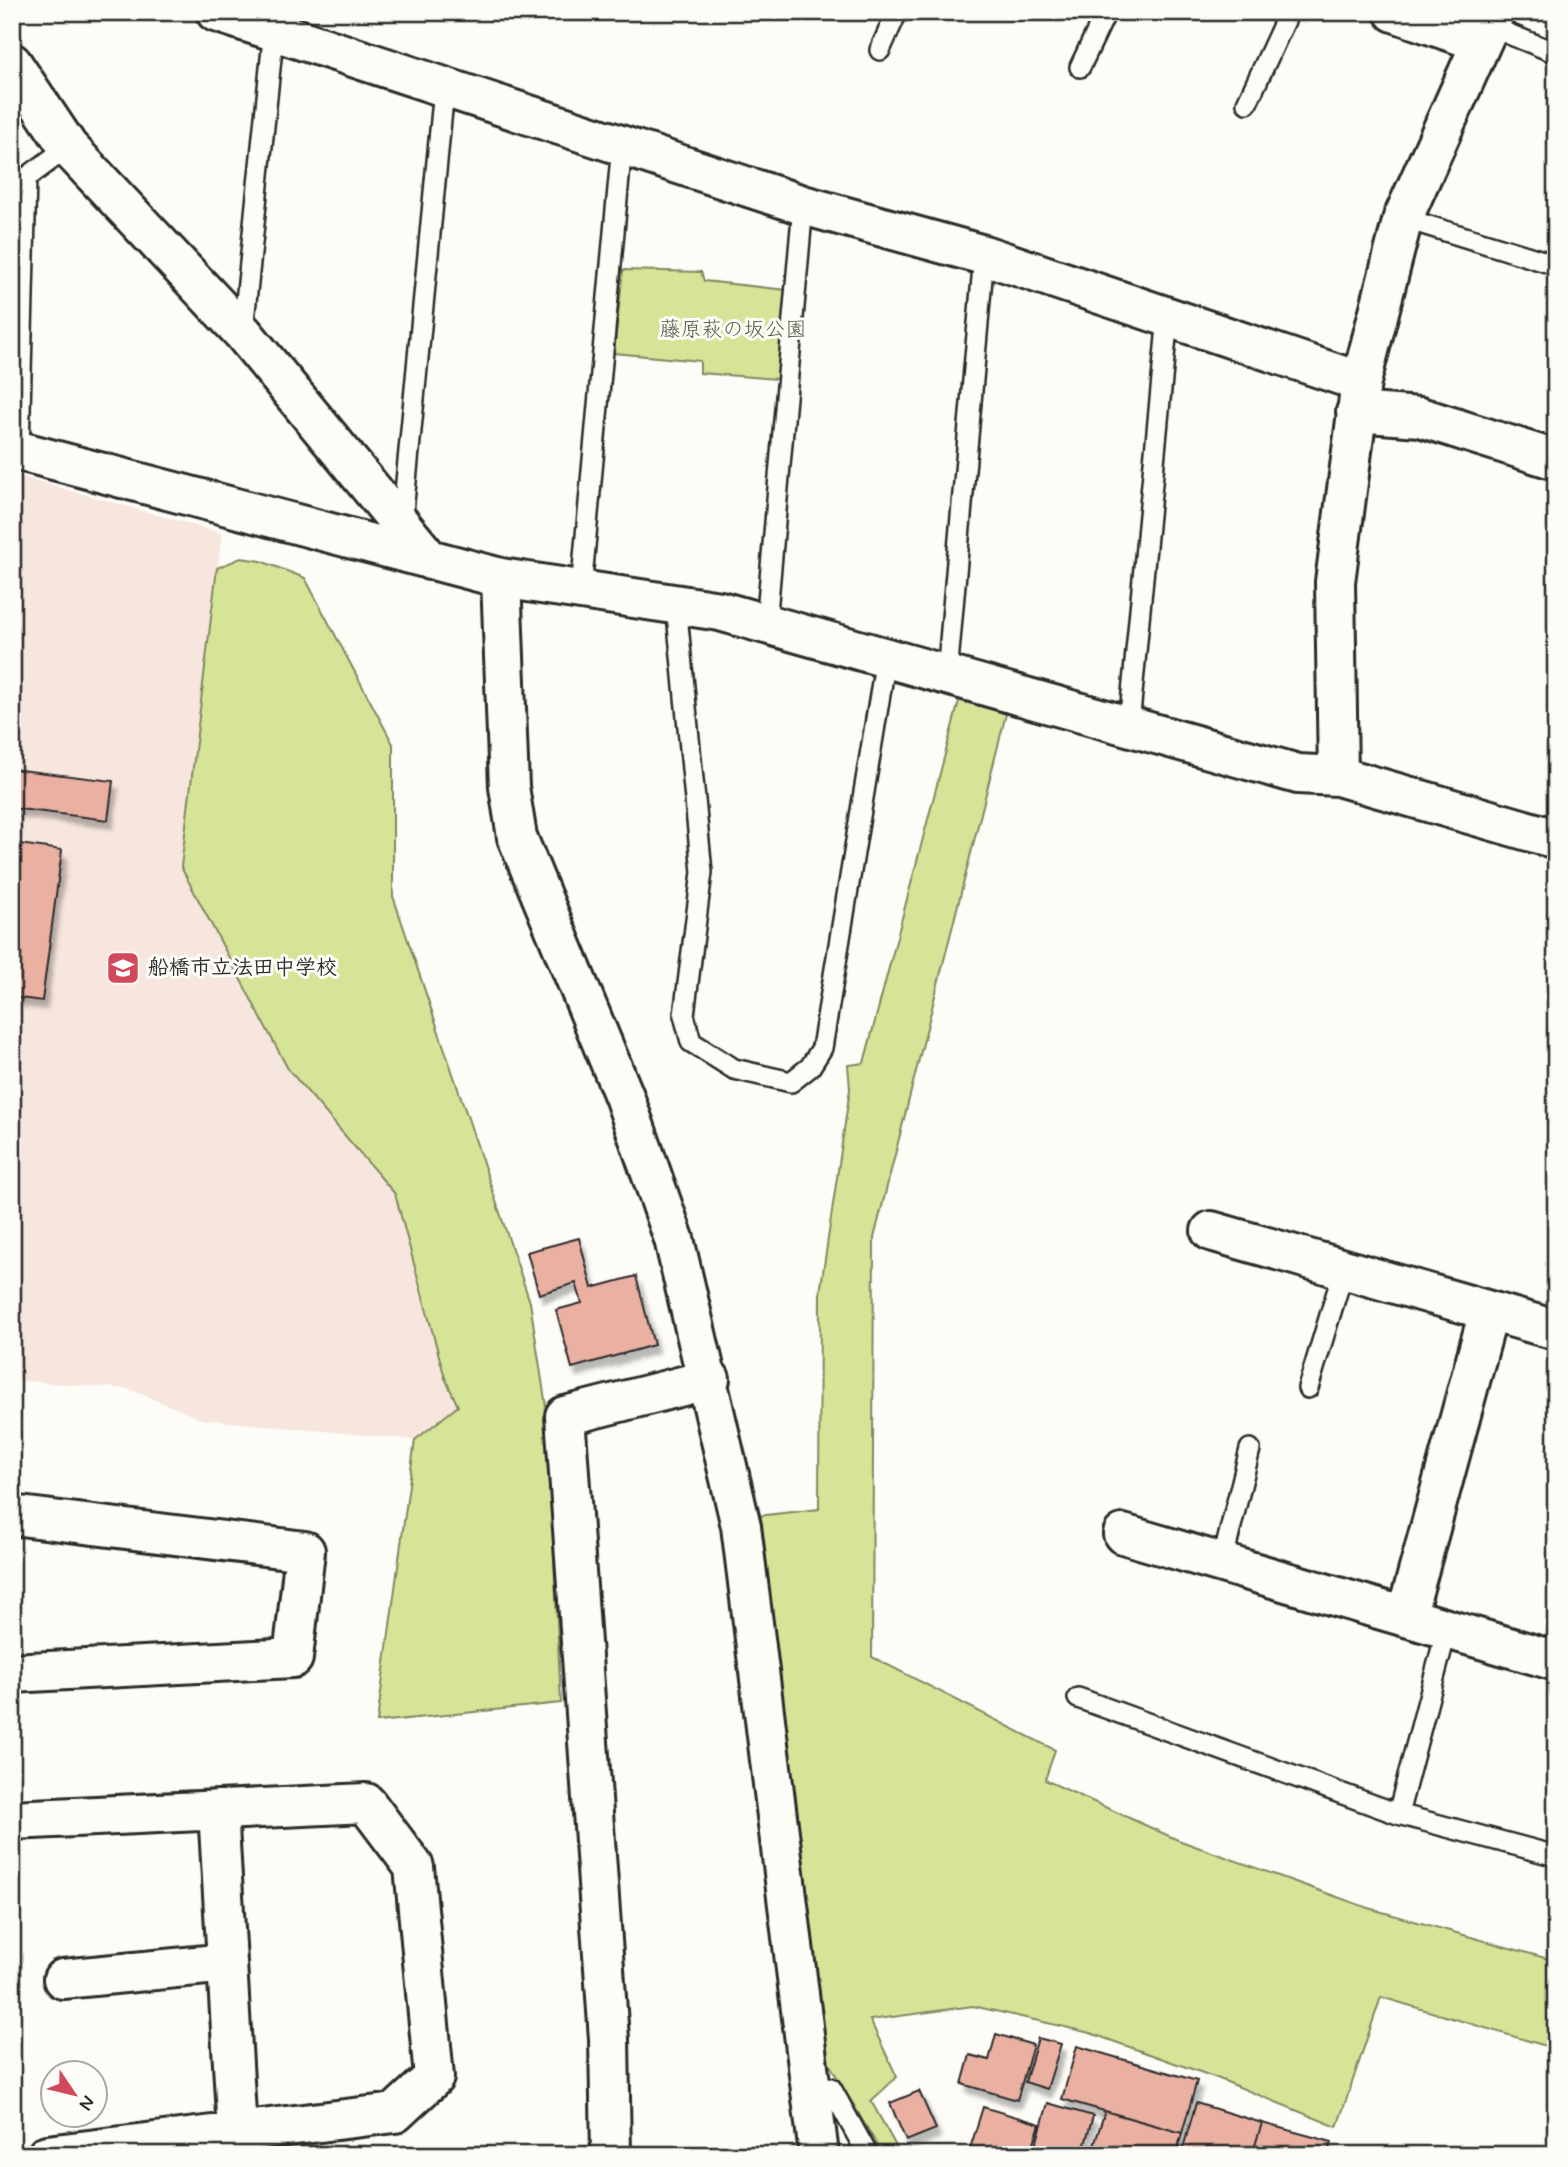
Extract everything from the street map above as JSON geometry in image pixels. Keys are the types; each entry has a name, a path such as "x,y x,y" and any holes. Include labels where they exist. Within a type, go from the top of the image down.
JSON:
{"street":[{"path":"216,12 803,205 984,256 1168,316 1359,397 1556,460"},
{"path":"1338,776 1335,582 1359,397 1403,218 1489,27 1394,12"},
{"path":"12,63 68,147 243,332 430,560"},
{"path":"15,450 501,578 720,611 1298,774 1338,776 1556,839"},
{"path":"501,578 509,787 517,837 624,1096 674,1239 710,1379 741,1526 818,2155"},
{"path":"1211,1231 1556,1330"},
{"path":"1406,1617 1489,1311"},
{"path":"611,2155 609,2039 565,1416 710,1379"},
{"path":"12,1515 305,1550 293,1658 12,1673"},
{"path":"1123,1534 1556,1661"},
{"path":"12,1820 366,1803 414,1867 434,2077 395,2113 47,2155"},
{"path":"218,1810 237,2132"},
{"path":"63,1979 227,1963"}],"lane":[{"path":"880,50 897,12"},
{"path":"1080,67 1106,12"},
{"path":"1247,103 1289,12"},
{"path":"1489,27 1556,53"},
{"path":"243,332 274,29"},
{"path":"402,524 444,89"},
{"path":"581,590 622,145"},
{"path":"15,450 19,177 68,147"},
{"path":"766,624 803,205"},
{"path":"1403,218 1556,265"},
{"path":"947,676 984,256"},
{"path":"1129,725 1168,316"},
{"path":"676,604 702,872 684,1015 691,1042 734,1069 791,1082 810,1068 822,1048 886,658"},
{"path":"1308,1388 1344,1269"},
{"path":"1222,1563 1250,1449"},
{"path":"1398,1814 1447,1629"},
{"path":"1078,1698 1398,1814 1556,1856"},
{"path":"808,2081 831,2088 868,2155"}],"shaded area":[{"name":"船橋市立法田中学校","path":"12,474 222,533 181,867 288,1069 395,1194 445,1378 458,1407 415,1440 201,1419 129,1389 12,1380"}],"green space":[{"name":"藤原萩の坂公園","path":"623,270 701,272 704,281 787,290 777,379 700,373 700,361 614,353"},
{"path":"241,558 261,561 305,578 393,744 393,896 530,1302 547,1413 561,1703 377,1722 415,1440 458,1406 445,1378 395,1194 288,1069 181,867 217,568"},
{"path":"960,697 1006,714 874,1238 872,1657 1055,1750 1045,1780 1178,1840 1368,1908 1556,1961 1556,2049 1381,1997 1337,2127 1217,2078 1090,2033 973,2006 870,2020 897,2077 871,2101 897,2148 909,2155 883,2155 817,2043 757,1516 819,1509 820,1293 850,1089 848,1065 864,1063"}],"building":[{"path":"12,769 113,781 108,820 12,808"},
{"path":"12,843 62,850 42,1001 12,997"},
{"path":"579,1238 592,1288 636,1276 654,1345 572,1368 556,1310 582,1303 576,1283 539,1294 527,1252"},
{"path":"996,2034 1033,2045 1017,2100 962,2084 970,2055 989,2060"},
{"path":"1038,2038 1061,2044 1047,2089 1025,2082"},
{"path":"1077,2046 1197,2081 1182,2133 1062,2099"},
{"path":"919,2091 936,2129 906,2141 890,2103"},
{"path":"1048,2103 1093,2116 1082,2155 1033,2155"},
{"path":"1196,2103 1262,2123 1252,2155 1181,2155"},
{"path":"983,2107 1040,2124 1030,2155 968,2155"},
{"path":"1105,2111 1182,2133 1176,2155 1091,2155"},
{"path":"1262,2123 1332,2142 1328,2155 1252,2155"}],"place":[{"name":"船橋市立法田中学校","path":"123,968"}]}
